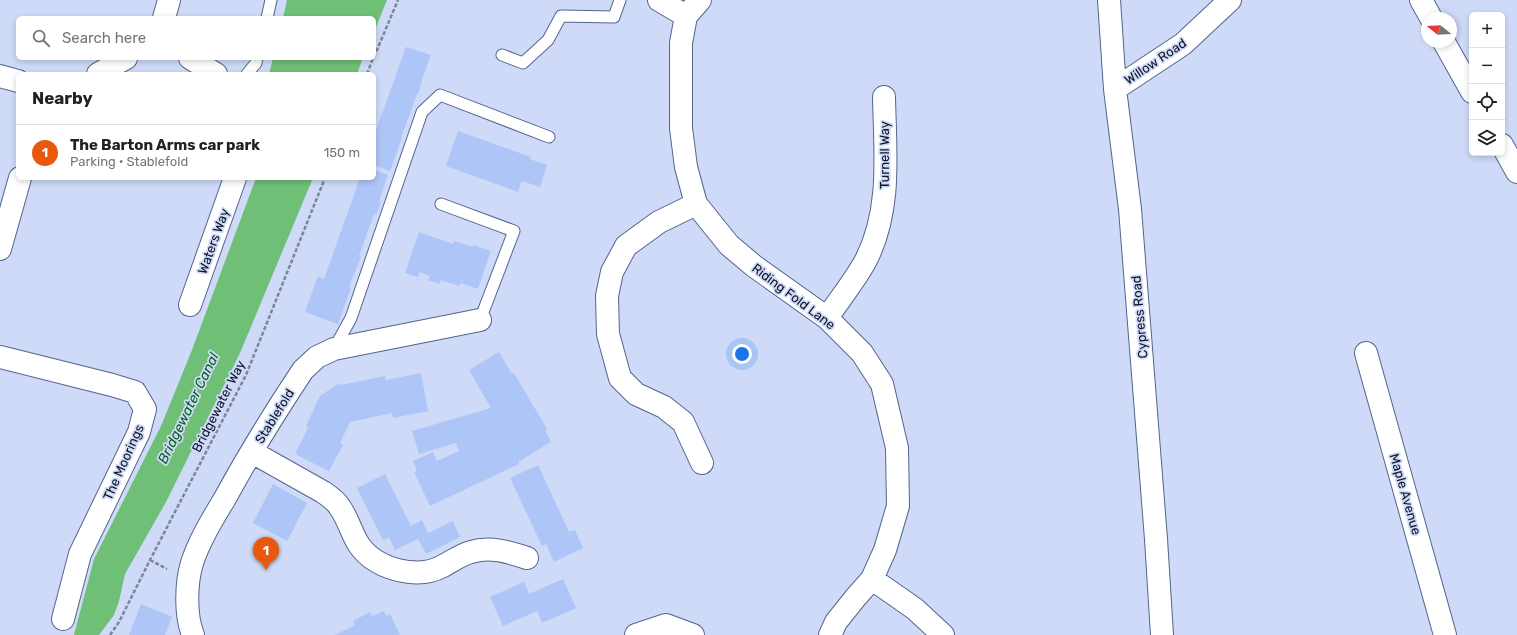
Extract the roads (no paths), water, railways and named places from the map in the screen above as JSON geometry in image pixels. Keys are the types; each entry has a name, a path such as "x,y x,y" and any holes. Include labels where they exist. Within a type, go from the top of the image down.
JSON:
{"street":[{"path":"165,16 169,0"},
{"path":"659,0 686,16 700,0"},
{"name":"Cypress Road","path":"1109,0 1115,89 1131,216 1162,635"},
{"name":"Willow Road","path":"1115,89 1183,44 1230,0"},
{"path":"1421,0 1428,12"},
{"name":"Riding Fold Lane","path":"686,16 681,43 681,128 686,167 696,204 729,245 754,266 827,318 862,353 882,384 897,448 898,506 885,550 872,579 836,622 830,635"},
{"path":"1447,48 1469,87"},
{"path":"102,72 122,60"},
{"path":"193,60 213,72"},
{"path":"0,76 16,81"},
{"name":"Turnell Way","path":"827,318 866,260 880,222 886,179 884,98"},
{"path":"1505,150 1517,172"},
{"path":"0,249 4,217 19,180"},
{"name":"Waters Way","path":"190,304 234,180"},
{"path":"696,204 659,222 626,246 612,272 607,296 608,334 620,378 636,394 664,407 683,422 702,463"},
{"name":"Stablefold","path":"192,635 188,613 188,581 192,563 209,527 252,452 303,370 317,357 334,349 480,320"},
{"name":"Maple Avenue","path":"1366,353 1445,635"},
{"name":"The Moorings","path":"0,357 135,392 145,409 139,432 80,554 62,619"},
{"path":"252,452 324,492 332,498 342,510 358,545 377,561 389,566 403,571 431,571 460,556 471,552 485,550 501,550 527,558"},
{"path":"872,579 915,609 943,635"},
{"path":"636,635 666,625 693,635"}],"lane":[{"path":"267,16 271,0"},
{"path":"502,55 523,63 548,40 560,16 614,17 620,0"},
{"path":"249,72 257,60"},
{"path":"334,349 351,318 422,112 435,99 440,95 548,137"},
{"path":"441,204 514,231 480,320"}],"water":[{"path":"287,0 387,0 376,27 376,16 283,16"},
{"path":"272,60 362,60 358,72 270,72"},
{"name":"Bridgewater Canal","path":"255,180 312,180 240,353 166,502 125,574 119,601 114,615 99,635 74,635 94,559 161,426 192,350"}],"place":[{"name":"The Barton Arms car park","path":"266,570"}]}
